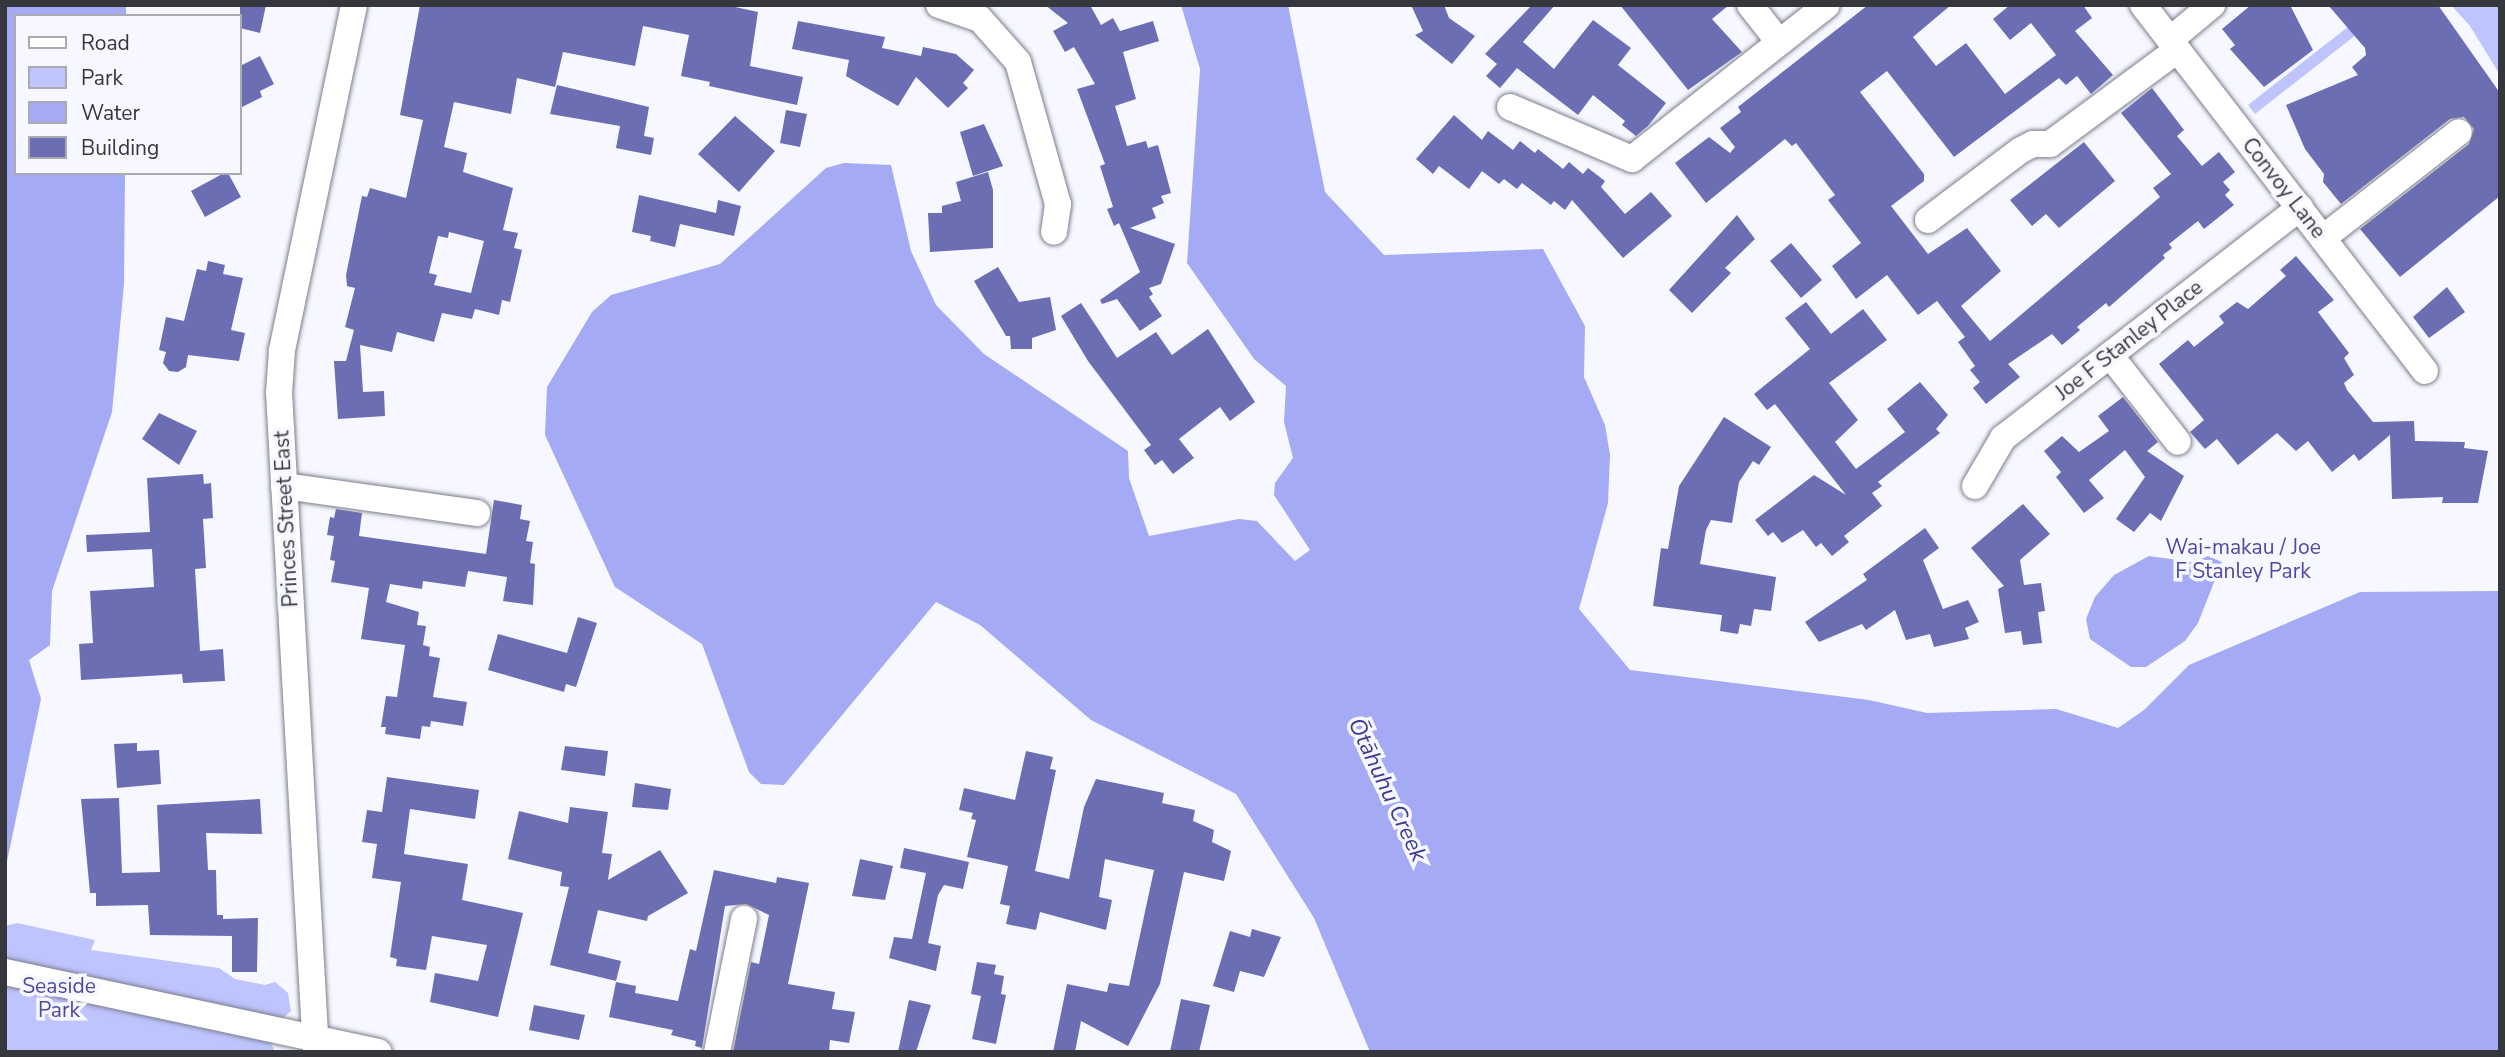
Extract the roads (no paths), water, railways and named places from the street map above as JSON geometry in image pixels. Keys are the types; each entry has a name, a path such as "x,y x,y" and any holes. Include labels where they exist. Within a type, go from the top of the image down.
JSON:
{"street":[{"name":"Princes Street East","path":"317,1045 279,393 282,351 354,5"},
{"path":"939,5 980,19 1018,62 1058,204 1054,232"},
{"path":"1749,5 1779,42"},
{"path":"1510,107 1632,159 1827,5"},
{"name":"Convoy Lane","path":"2143,5 2425,370"},
{"path":"1928,220 2021,150 2033,144 2050,144 2174,45 2212,5"},
{"path":"2323,238 2459,132"},
{"name":"Joe F Stanley Place","path":"1975,486 1999,442 2300,208"},
{"path":"2110,355 2178,442"},
{"path":"284,486 477,513"},
{"path":"717,1052 744,919"},
{"path":"5,972 317,1045 379,1052"}],"water":[{"path":"5,5 126,5 126,14 14,14 14,175 125,175 124,284 112,412 52,591 50,645 29,660 41,699 5,871"},
{"name":"Ōtāhuhu Creek","path":"1181,5 1288,5 1325,192 1384,255 1543,249 1585,326 1584,377 1605,425 1610,455 1608,503 1579,609 1630,670 1869,700 1927,713 2056,709 2118,728 2144,710 2189,665 2360,592 2500,591 2500,1052 1370,1052 1314,918 1236,794 1091,720 980,625 936,602 784,785 761,784 749,772 702,644 615,587 545,435 547,387 592,312 611,295 720,264 826,168 844,163 891,165 911,251 936,305 984,354 1128,451 1129,478 1149,536 1239,519 1257,521 1295,561 1310,550 1274,495 1275,483 1293,458 1284,422 1286,386 1254,359 1187,263 1200,69"},
{"path":"2149,556 2192,562 2208,556 2222,562 2198,623 2185,641 2146,667 2131,667 2090,639 2086,619 2095,597 2114,575"}],"park label":[{"name":"Wai-makau / Joe F Stanley Park","path":"2243,559"},
{"name":"Seaside Park","path":"59,998"}]}
